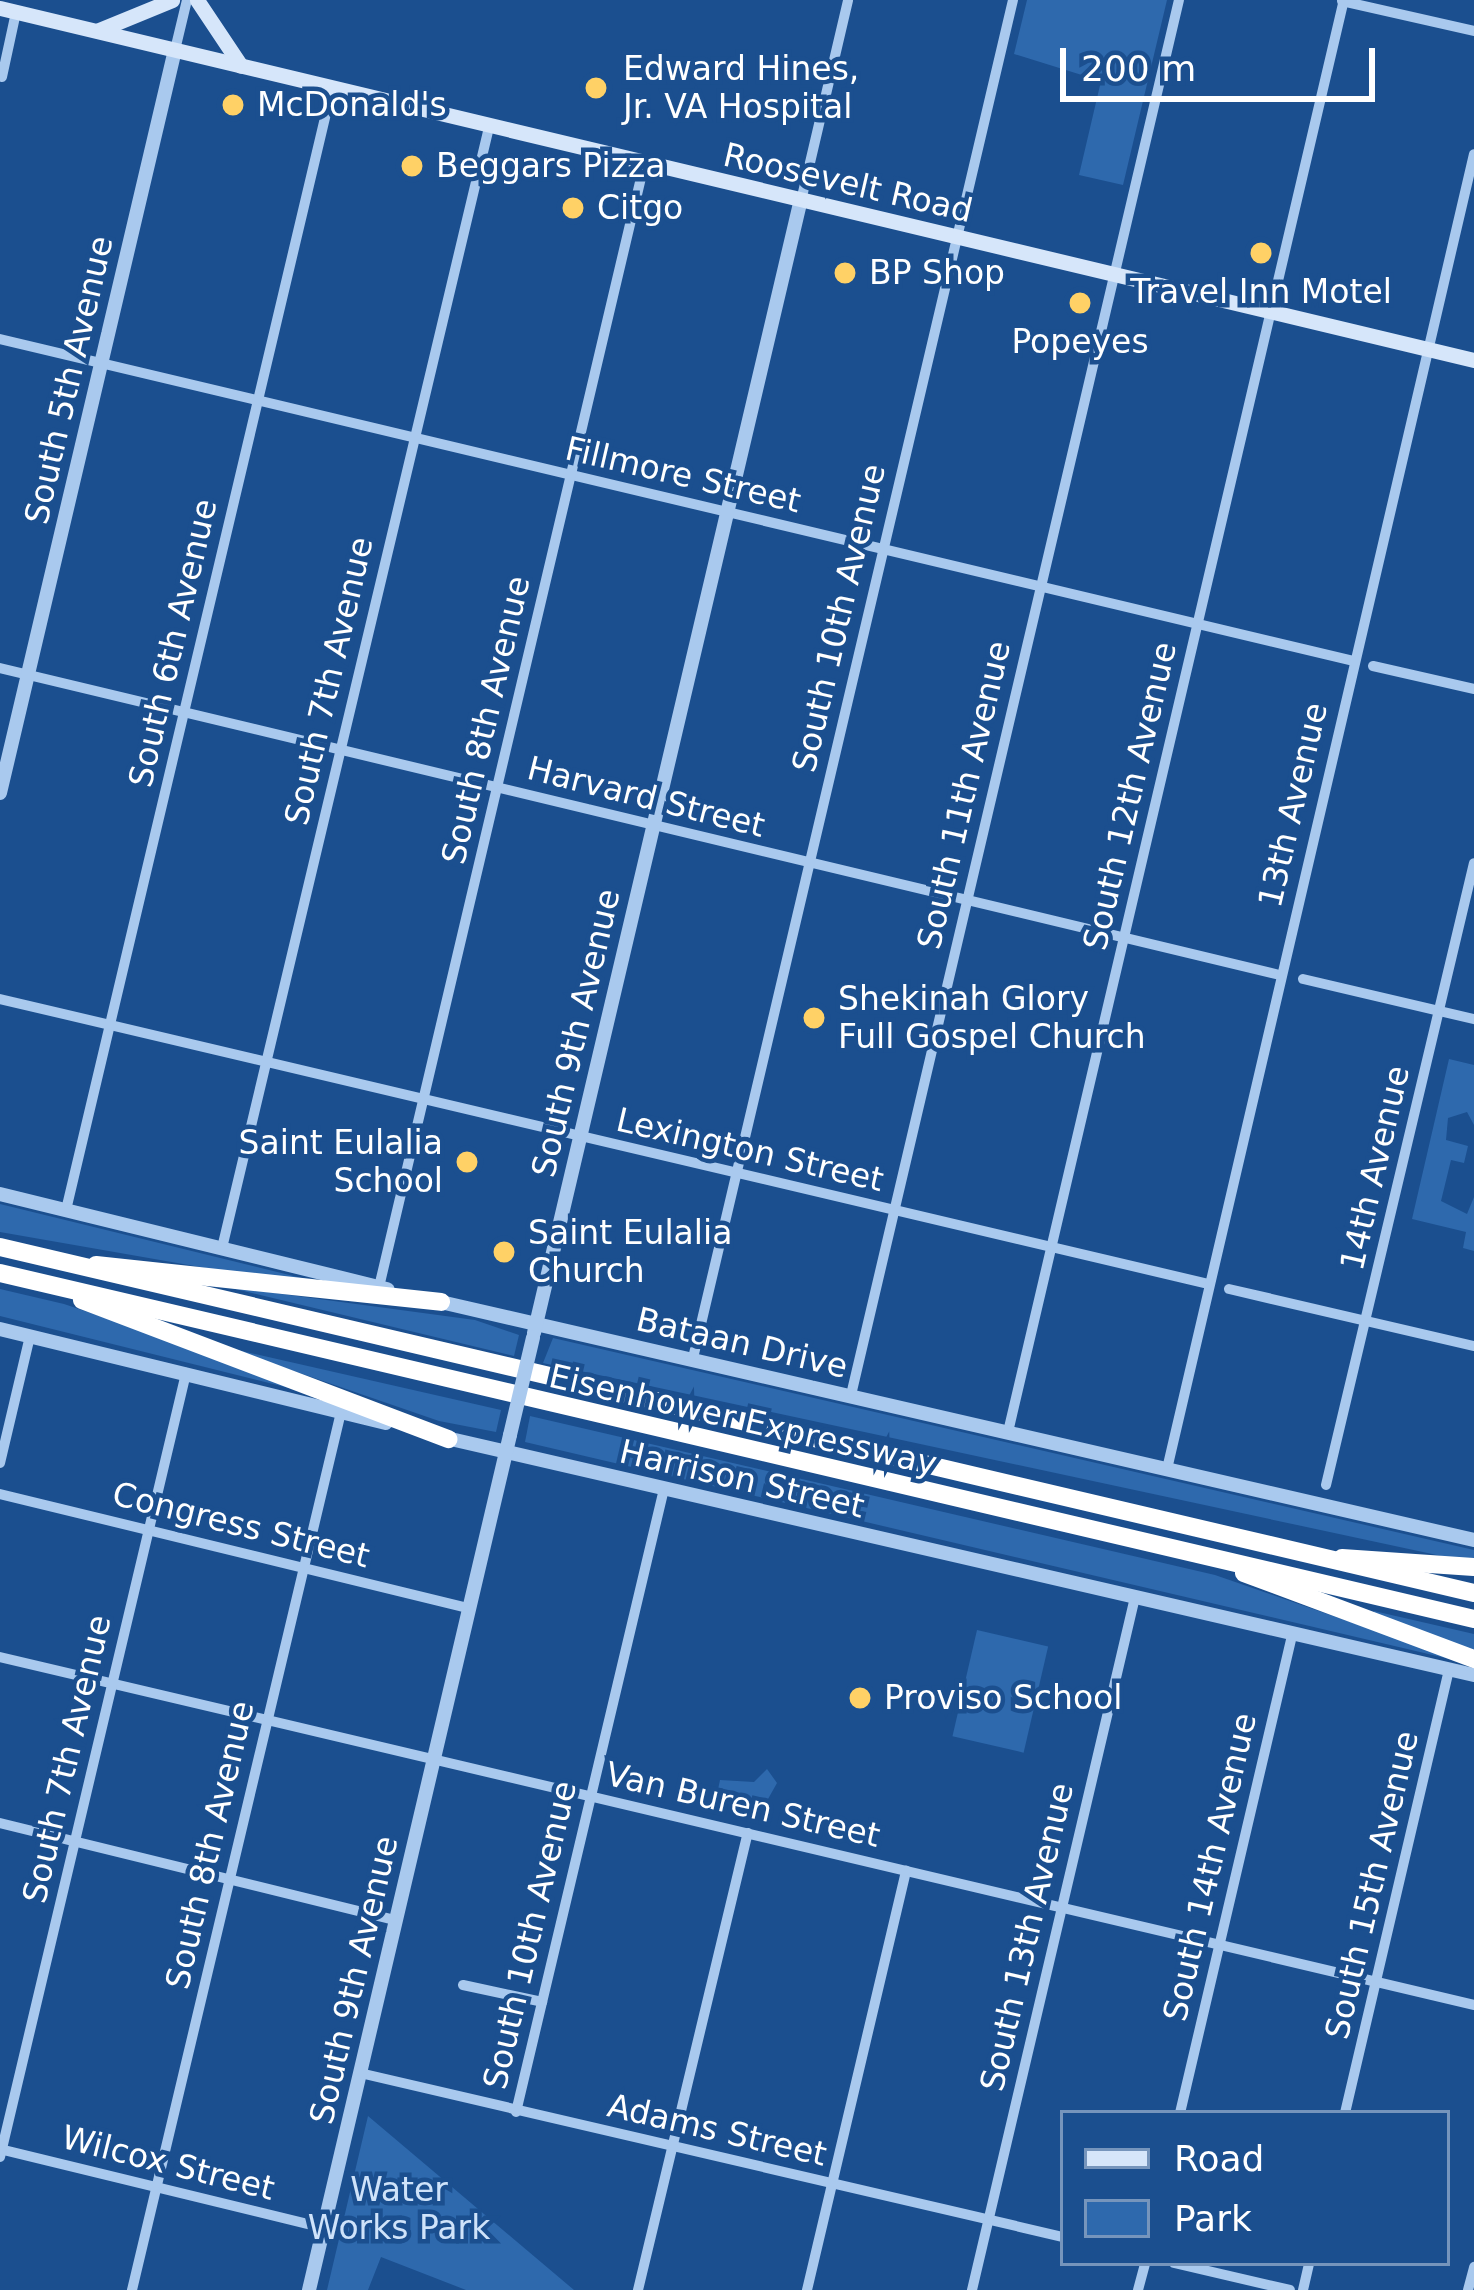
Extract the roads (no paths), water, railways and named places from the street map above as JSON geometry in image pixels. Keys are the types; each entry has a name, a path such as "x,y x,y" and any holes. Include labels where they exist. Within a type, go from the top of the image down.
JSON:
{"highway":[{"name":"Eisenhower Expressway","path":"0,1247 1474,1593"},
{"path":"77,1266 441,1302"},
{"name":"Eisenhower Expressway","path":"0,1273 1474,1619"},
{"path":"56,1287 448,1439"},
{"path":"1326,1559 1474,1568"},
{"path":"1219,1560 1474,1659"}],"main road":[{"path":"93,31 172,0"},
{"path":"197,0 241,66"},
{"name":"Roosevelt Road","path":"8,10 800,203 1474,360"}],"street":[{"path":"175,50 187,0"},
{"name":"South 9th Avenue","path":"309,2290 848,0"},
{"name":"South 10th Avenue","path":"693,1358 1013,0"},
{"name":"South 11th Avenue","path":"851,1396 1179,0"},
{"path":"1342,0 1474,31"},
{"name":"South 12th Avenue","path":"1008,1432 1342,0"},
{"path":"2,77 8,10"},
{"name":"South 5th Avenue","path":"0,793 175,50"},
{"name":"South 6th Avenue","path":"66,1210 332,88"},
{"name":"South 7th Avenue","path":"222,1248 489,127"},
{"name":"13th Avenue","path":"1167,1469 1474,154"},
{"name":"South 8th Avenue","path":"379,1287 644,165"},
{"name":"Fillmore Street","path":"0,339 1354,662"},
{"path":"1373,666 1474,689"},
{"name":"Harvard Street","path":"0,668 1280,974"},
{"name":"14th Avenue","path":"1326,1485 1474,863"},
{"path":"1303,979 1474,1019"},
{"name":"Lexington Street","path":"0,999 1208,1284"},
{"name":"Bataan Drive","path":"0,1194 441,1302 534,1331 693,1358 1474,1540"},
{"path":"1229,1289 1474,1346"},
{"name":"Harrison Street","path":"0,1329 506,1453 1474,1675"},
{"path":"0,1462 30,1336"},
{"name":"South 7th Avenue","path":"1,2152 186,1373"},
{"name":"South 8th Avenue","path":"132,2290 340,1412"},
{"name":"South 10th Avenue","path":"516,2112 664,1490"},
{"name":"Congress Street","path":"0,1494 469,1608"},
{"name":"South 13th Avenue","path":"972,2290 1135,1597"},
{"name":"South 14th Avenue","path":"1181,2110 1293,1633"},
{"name":"Van Buren Street","path":"0,1657 1474,2005"},
{"name":"South 15th Avenue","path":"1347,2110 1450,1669"},
{"path":"0,1823 396,1920"},
{"path":"638,2290 748,1834"},
{"path":"806,2290 906,1871"},
{"path":"463,1984 542,2002"},
{"name":"Adams Street","path":"360,2073 1060,2236"},
{"name":"Wilcox Street","path":"1,2152 323,2228"},
{"path":"1187,2266 1290,2290"},
{"path":"1468,2290 1474,2266"}],"place":[{"name":"Edward Hines, Jr. VA Hospital","path":"596,88"},
{"name":"McDonald's","path":"233,105"},
{"name":"Beggars Pizza","path":"412,166"},
{"name":"Citgo","path":"573,208"},
{"name":"Travel Inn Motel","path":"1261,253"},
{"name":"BP Shop","path":"845,273"},
{"name":"Popeyes","path":"1080,303"},
{"name":"Shekinah Glory Full Gospel Church","path":"814,1018"},
{"name":"Saint Eulalia School","path":"467,1162"},
{"name":"Saint Eulalia Church","path":"504,1252"},
{"name":"Proviso School","path":"860,1698"}],"park label":[{"name":"Water Works Park","path":"399,2209"}]}
